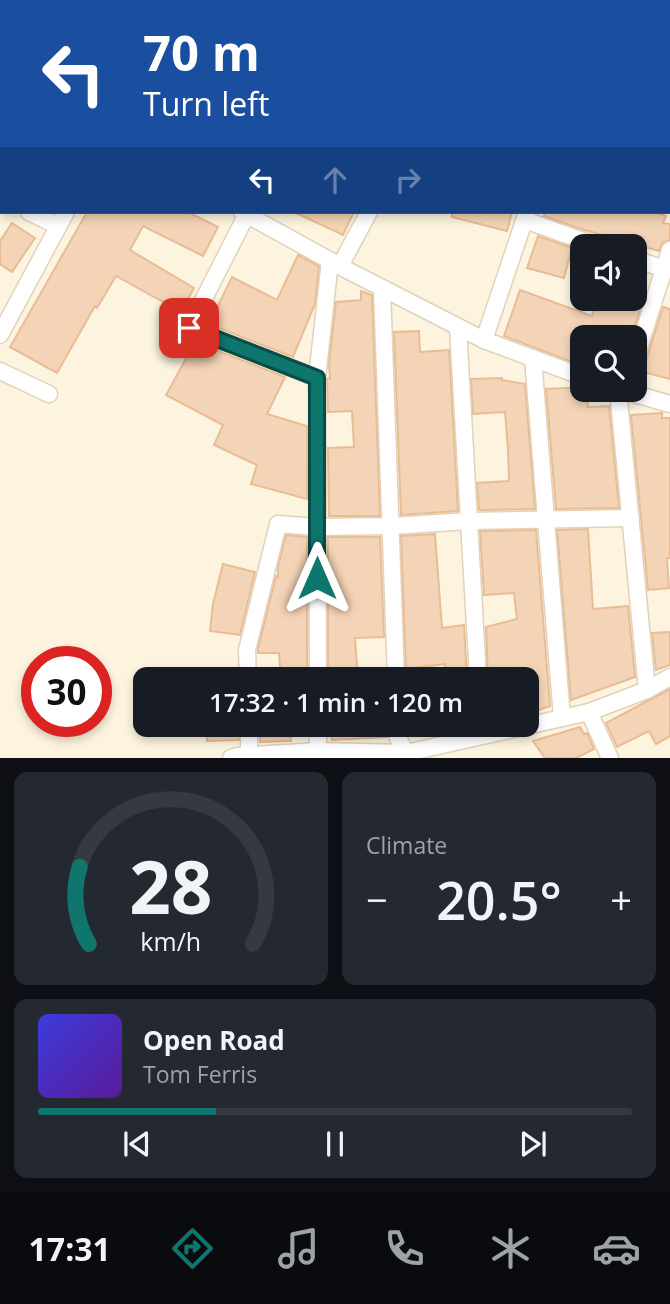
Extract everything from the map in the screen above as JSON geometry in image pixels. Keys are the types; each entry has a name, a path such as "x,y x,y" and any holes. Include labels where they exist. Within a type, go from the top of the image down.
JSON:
{"street":[{"path":"0,335 62,219 38,214"},
{"path":"244,214 189,328 317,378"},
{"path":"246,214 457,327 570,372"},
{"path":"318,667 317,378 335,263 368,214"},
{"path":"484,340 526,216 570,234"},
{"path":"646,325 670,250"},
{"path":"647,263 664,269"},
{"path":"382,288 396,667"},
{"path":"457,327 477,667"},
{"path":"533,358 562,718"},
{"path":"0,371 49,394"},
{"path":"647,398 670,404"},
{"path":"623,402 647,690"},
{"path":"248,667 247,650 278,524 317,527 392,526 469,521 631,518"},
{"path":"539,722 589,712 647,690 670,677"},
{"path":"589,712 603,755"},
{"path":"248,737 249,755"},
{"path":"318,737 318,751"},
{"path":"398,737 407,756"},
{"path":"231,758 318,751 407,756 462,737"}],"building":[{"path":"86,214 192,214 218,227 203,256 143,226 130,250 194,288 181,312 116,276 97,308 95,306 57,373 10,347"},
{"path":"298,214 353,214 343,235"},
{"path":"452,214 511,214 507,231 452,217"},
{"path":"544,214 659,214 666,216 663,223 670,224 670,240 662,243 659,251 647,248 647,234 599,234"},
{"path":"12,223 35,238 12,272 0,264 0,241"},
{"path":"538,236 570,247 564,278 527,268"},
{"path":"298,255 319,266 315,304 293,357 209,324 232,277 277,300"},
{"path":"520,290 570,308 570,311 592,316 593,311 640,311 635,325 570,325 570,361 504,336"},
{"path":"361,291 372,295 380,516 329,516 328,448 354,447 352,411 328,412 327,379 330,378 329,363 336,302 361,300"},
{"path":"663,307 670,309 670,379 647,373 647,357"},
{"path":"419,331 420,352 449,350 458,511 401,515 394,332"},
{"path":"195,342 285,377 267,414 307,426 307,499 251,484 257,465 214,445 223,425 166,395"},
{"path":"502,378 525,384 535,509 479,510 477,483 509,481 508,450 505,412 473,414 471,379"},
{"path":"570,388 570,402 588,402 588,407 609,406 619,508 556,509 546,389"},
{"path":"662,413 662,418 670,418 670,558 667,558 669,588 648,590 631,415"},
{"path":"588,529 593,609 628,606 635,677 571,700 557,530"},
{"path":"536,530 550,706 539,710 539,667 488,667 486,627 517,619 514,593 484,595 480,531"},
{"path":"435,534 442,628 464,625 466,667 445,667 445,664 406,667 401,536"},
{"path":"286,535 307,537 307,667 280,667 279,653 258,653 276,576 278,577"},
{"path":"328,537 380,537 384,637 355,638 357,667 328,667"},
{"path":"223,564 255,572 240,635 210,631 213,604"},
{"path":"670,632 670,665 656,670 652,633"},
{"path":"670,689 670,736 656,744 649,731 617,747 606,723"},
{"path":"580,727 584,734 587,733 594,749 576,758 545,758 533,741"},
{"path":"207,737 239,737 239,740 207,741"},
{"path":"260,737 291,737 291,741 260,742"},
{"path":"332,737 388,737 332,740"}],"route":[{"path":"189,328 317,378 317,578"}]}
